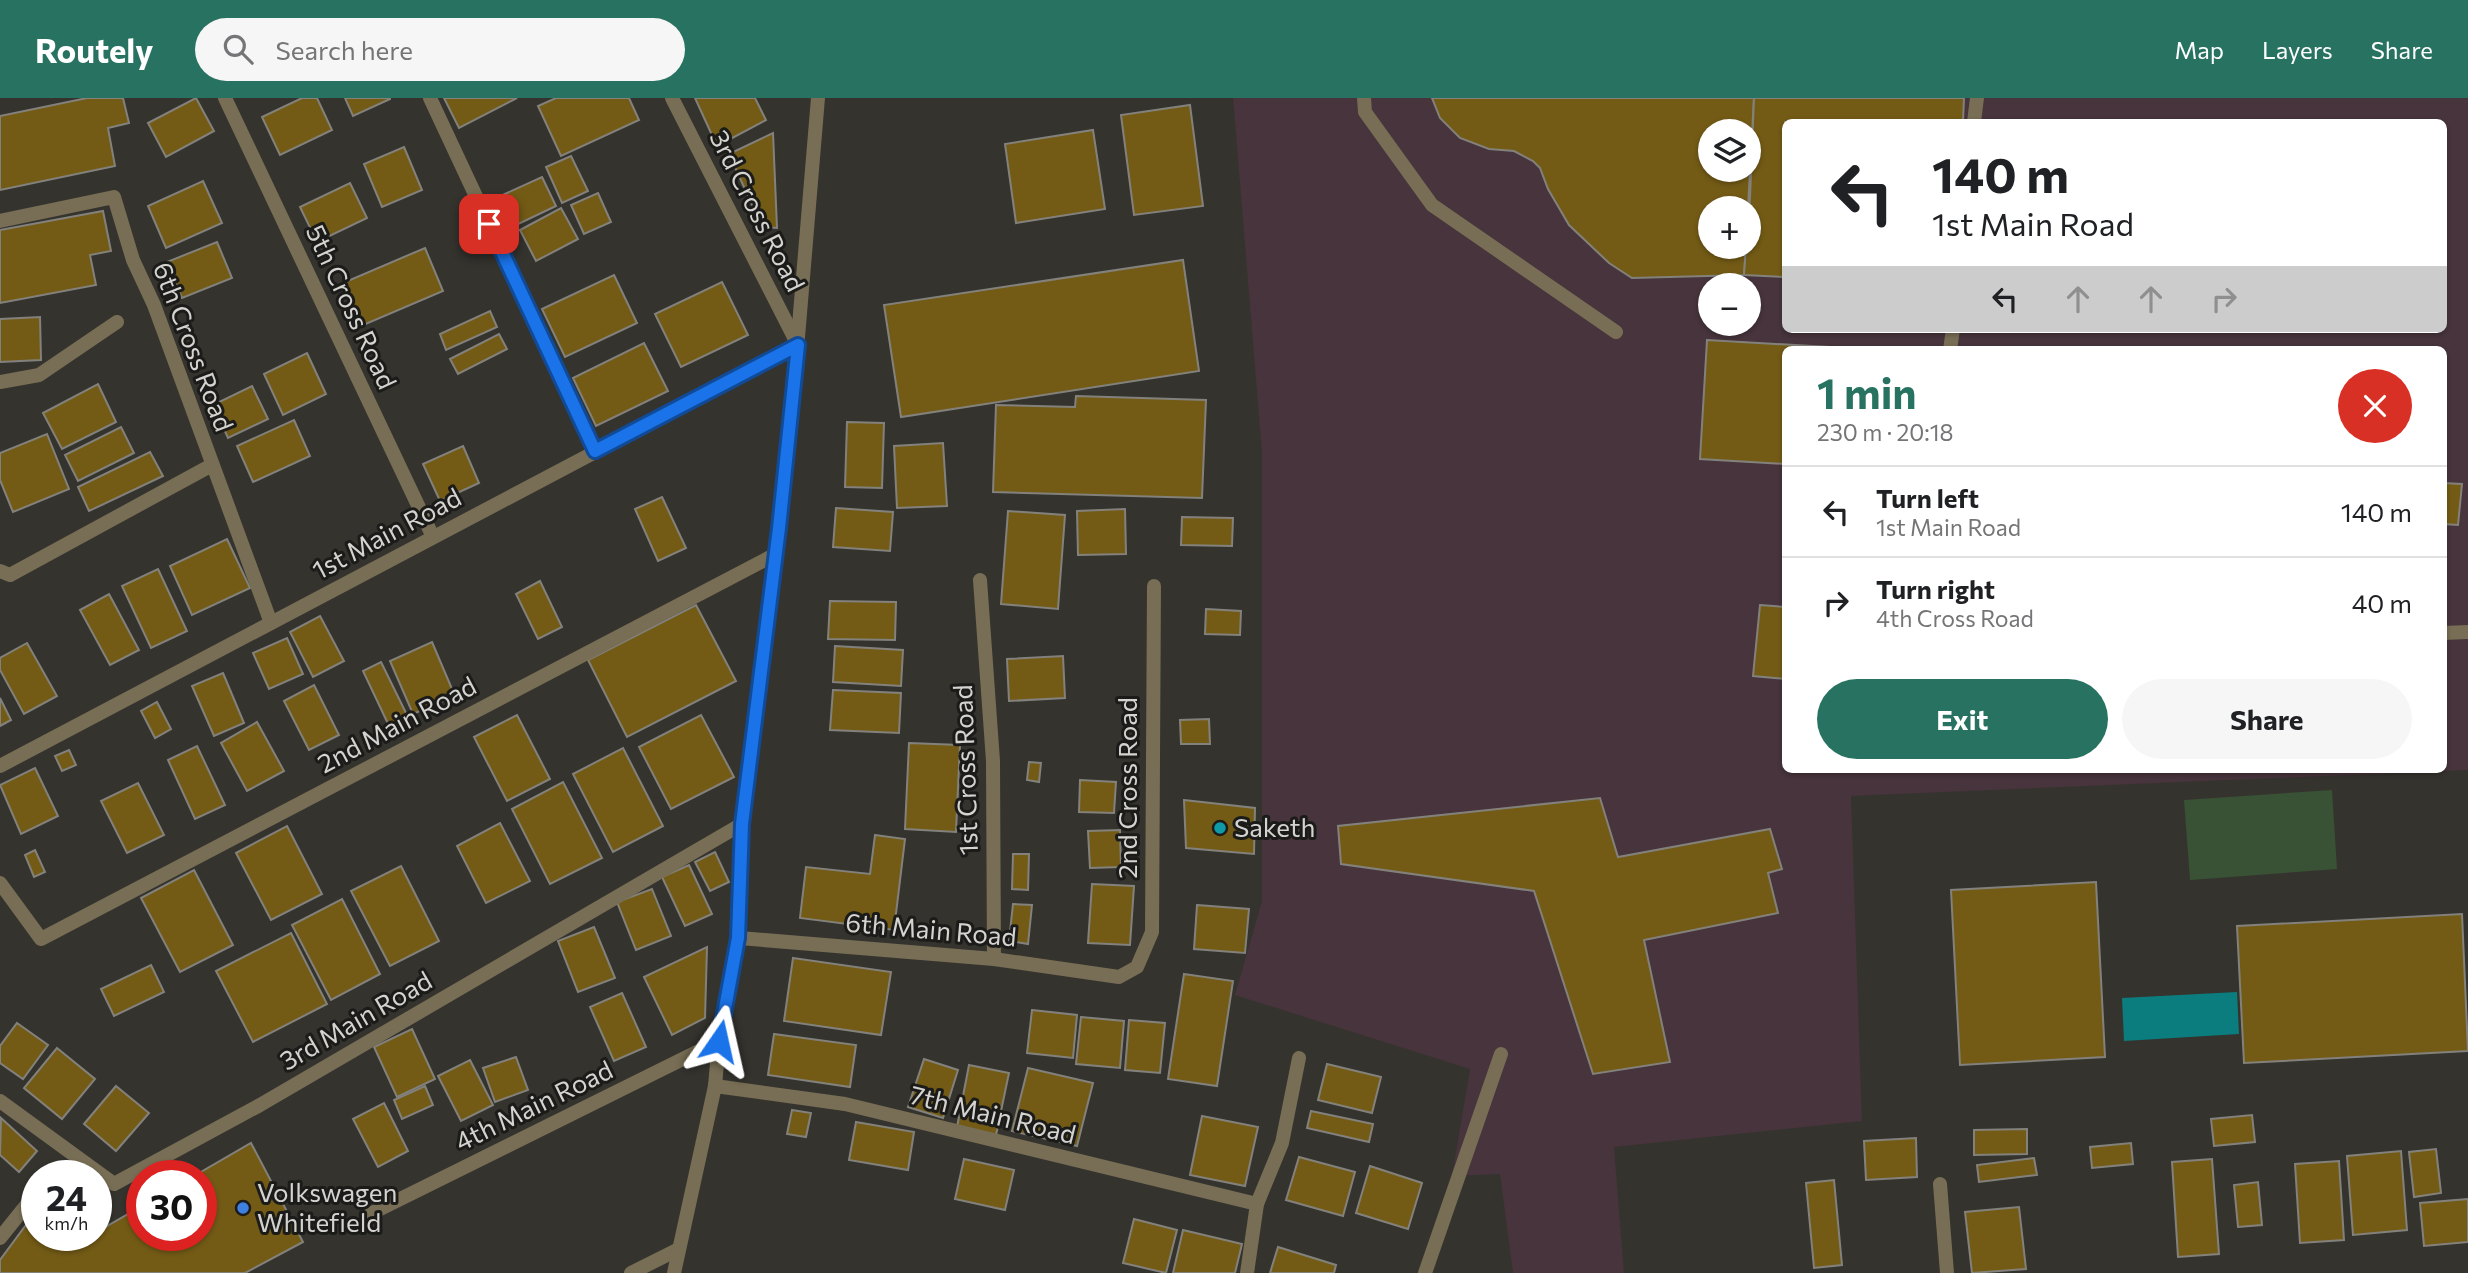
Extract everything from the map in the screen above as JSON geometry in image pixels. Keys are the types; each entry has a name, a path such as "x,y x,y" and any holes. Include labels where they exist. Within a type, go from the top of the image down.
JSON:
{"street":[{"name":"5th Cross Road","path":"225,98 433,537"},
{"path":"430,98 595,451"},
{"name":"3rd Cross Road","path":"672,98 798,345"},
{"path":"674,1273 715,1086 719,1041 738,938 742,824 776,554 798,345 818,98"},
{"path":"1364,98 1365,112 1432,205 1616,332"},
{"path":"1974,119 1977,98"},
{"name":"6th Cross Road","path":"0,221 114,197 133,260 154,305 271,623"},
{"path":"0,382 39,375 117,322"},
{"name":"1st Main Road","path":"0,766 798,345"},
{"path":"0,571 10,575 212,465"},
{"name":"2nd Main Road","path":"0,883 41,939 776,554"},
{"name":"1st Cross Road","path":"980,580 993,761 994,959"},
{"name":"2nd Cross Road","path":"1119,977 1137,967 1152,932 1154,586"},
{"path":"2447,633 2468,632"},
{"name":"3rd Main Road","path":"0,1101 114,1184 260,1105 742,824"},
{"name":"6th Main Road","path":"738,938 994,959 1119,977"},
{"name":"4th Main Road","path":"370,1214 719,1041"},
{"path":"1425,1273 1501,1054"},
{"path":"1247,1273 1257,1204 1282,1143 1299,1058"},
{"name":"7th Main Road","path":"715,1086 845,1104 1257,1204"},
{"path":"1940,1184 1947,1273"},
{"path":"0,1238 21,1212"},
{"path":"631,1273 679,1248"}],"shaded area":[{"path":"1233,98 2468,98 2468,770 2447,771 2447,346 1782,346 1782,773 2397,773 1851,796 1862,1121 1614,1147 1624,1273 1513,1273 1500,1174 1452,1176 1470,1069 1235,995 1262,901 1262,453"}],"green space":[{"path":"2332,790 2337,869 2190,880 2184,800"}],"water":[{"path":"2237,992 2239,1034 2124,1041 2122,998"}],"building":[{"path":"87,98 123,98 129,123 108,128 115,166 0,190 0,116"},
{"path":"196,98 214,131 166,157 148,123"},
{"path":"302,98 317,98 332,130 280,155 262,117"},
{"path":"345,98 390,98 390,99 353,116"},
{"path":"444,98 517,98 459,128"},
{"path":"556,98 629,98 639,120 561,156 538,106"},
{"path":"695,98 755,98 766,120 717,146"},
{"path":"1432,98 1754,98 1753,119 1698,119 1698,182 1749,182 1749,196 1698,196 1698,259 1745,259 1744,273 1632,278 1609,263 1569,225 1548,189 1540,168 1533,161 1514,151 1489,149 1460,138 1440,118"},
{"path":"1754,98 1964,98 1963,119 1782,119 1782,277 1744,273 1745,259 1761,259 1761,196 1750,196 1751,182 1761,182 1761,119 1753,119"},
{"path":"1190,105 1203,206 1134,215 1121,115"},
{"path":"1093,130 1105,209 1016,223 1005,144"},
{"path":"773,133 777,228 762,227 729,154"},
{"path":"404,147 422,190 382,207 364,164"},
{"path":"571,156 588,191 562,203 546,167"},
{"path":"542,177 556,206 510,228 496,198"},
{"path":"203,181 222,223 166,248 148,206"},
{"path":"350,183 367,218 317,242 300,207"},
{"path":"598,193 611,222 584,234 571,205"},
{"path":"561,208 578,239 536,261 520,230"},
{"path":"103,211 111,251 90,255 96,285 0,303 0,230"},
{"path":"217,242 232,278 182,298 167,262"},
{"path":"425,248 443,291 361,326 343,283"},
{"path":"1183,260 1199,371 901,417 884,305"},
{"path":"614,275 637,323 565,357 542,309"},
{"path":"722,282 748,335 681,367 655,314"},
{"path":"490,311 497,327 446,350 440,334"},
{"path":"40,317 41,360 0,362 0,319"},
{"path":"499,334 507,349 458,374 450,359"},
{"path":"1707,340 1813,346 1782,346 1782,464 1700,459"},
{"path":"644,343 668,391 596,426 573,378"},
{"path":"307,353 326,394 283,415 264,374"},
{"path":"98,384 116,422 62,449 43,413"},
{"path":"252,386 268,419 228,438 213,405"},
{"path":"1076,396 1206,400 1202,498 993,492 996,405 1075,407"},
{"path":"294,420 310,456 253,482 237,446"},
{"path":"847,422 884,423 882,488 845,487"},
{"path":"121,427 134,453 78,481 65,455"},
{"path":"47,434 69,489 13,512 0,480 0,453"},
{"path":"943,443 947,506 897,508 894,446"},
{"path":"463,446 479,483 440,501 423,464"},
{"path":"150,452 163,476 89,511 78,487"},
{"path":"2447,483 2462,484 2458,525 2447,524"},
{"path":"662,497 686,548 658,561 635,509"},
{"path":"836,508 893,512 890,551 833,547"},
{"path":"1125,509 1126,554 1078,555 1077,511"},
{"path":"1008,511 1065,515 1058,609 1001,604"},
{"path":"1182,517 1233,518 1232,546 1181,545"},
{"path":"227,539 250,588 192,615 170,566"},
{"path":"158,569 187,631 151,648 122,586"},
{"path":"540,581 562,627 538,639 516,594"},
{"path":"109,594 139,650 110,665 80,610"},
{"path":"830,601 896,602 895,640 828,639"},
{"path":"696,605 736,681 627,737 588,660"},
{"path":"1760,605 1782,607 1782,679 1753,676"},
{"path":"1206,609 1241,611 1240,635 1205,634"},
{"path":"320,616 344,661 313,677 290,632"},
{"path":"287,638 303,674 269,689 253,653"},
{"path":"432,642 455,696 413,714 390,661"},
{"path":"27,643 57,696 24,714 0,670 0,658"},
{"path":"835,646 903,650 901,686 833,682"},
{"path":"1063,656 1065,698 1009,701 1007,659"},
{"path":"381,662 408,717 389,726 363,671"},
{"path":"223,673 244,723 214,736 192,686"},
{"path":"314,685 339,735 309,750 284,701"},
{"path":"833,690 901,693 899,733 830,730"},
{"path":"0,698 11,720 0,726"},
{"path":"157,702 171,729 155,738 141,711"},
{"path":"517,715 550,779 507,801 474,737"},
{"path":"701,715 734,777 671,809 639,747"},
{"path":"1209,719 1210,744 1181,744 1180,720"},
{"path":"257,722 284,771 247,791 221,743"},
{"path":"909,743 960,745 956,832 905,829"},
{"path":"197,746 225,805 195,819 168,760"},
{"path":"623,748 663,826 613,852 573,774"},
{"path":"69,750 76,765 62,771 55,756"},
{"path":"1029,762 1041,763 1039,782 1027,780"},
{"path":"35,768 58,816 21,834 0,785"},
{"path":"1080,780 1116,782 1114,813 1079,812"},
{"path":"563,782 602,858 550,884 512,809"},
{"path":"138,783 164,835 127,853 101,801"},
{"path":"1600,798 1618,857 1770,829 1782,869 1768,873 1778,913 1644,940 1670,1062 1593,1074 1534,891 1341,864 1338,826"},
{"name":"Saketh","path":"1184,800 1255,808 1254,854 1186,848"},
{"path":"500,823 530,881 486,903 457,846"},
{"path":"287,826 322,894 271,920 236,853"},
{"path":"1120,830 1121,867 1090,868 1088,831"},
{"path":"875,835 905,839 894,930 800,918 806,867 870,874"},
{"path":"35,850 45,872 34,877 25,855"},
{"path":"715,852 729,882 710,891 695,862"},
{"path":"1013,854 1029,854 1028,890 1012,889"},
{"path":"689,865 712,914 685,926 662,877"},
{"path":"401,866 439,941 390,966 351,891"},
{"path":"194,870 233,945 180,972 141,898"},
{"path":"2096,882 2105,1057 1960,1065 1951,890"},
{"path":"1092,884 1134,886 1130,945 1088,943"},
{"path":"652,889 671,936 636,950 617,902"},
{"path":"342,899 380,974 331,1000 292,925"},
{"path":"1013,904 1032,905 1028,944 1009,941"},
{"path":"1197,905 1249,909 1245,953 1194,949"},
{"path":"2462,914 2468,1051 2244,1063 2237,926"},
{"path":"594,927 615,978 578,992 558,941"},
{"path":"291,933 327,1004 253,1042 216,971"},
{"path":"707,947 705,1018 672,1035 644,977"},
{"path":"793,958 891,972 881,1035 784,1021"},
{"path":"151,965 164,992 114,1016 101,989"},
{"path":"1184,974 1233,981 1217,1086 1168,1079"},
{"path":"622,993 646,1047 614,1061 590,1007"},
{"path":"1032,1010 1077,1015 1073,1058 1027,1053"},
{"path":"1081,1017 1124,1021 1120,1068 1076,1064"},
{"path":"1129,1020 1165,1023 1160,1073 1125,1070"},
{"path":"17,1023 48,1045 23,1079 0,1063 0,1046"},
{"path":"412,1029 435,1079 397,1097 374,1047"},
{"path":"774,1034 856,1045 850,1087 768,1075"},
{"path":"57,1048 95,1079 62,1119 24,1088"},
{"path":"516,1057 528,1090 495,1102 483,1068"},
{"path":"924,1059 958,1070 943,1118 908,1107"},
{"path":"470,1060 493,1105 461,1121 438,1076"},
{"path":"1327,1064 1381,1077 1372,1113 1318,1100"},
{"path":"969,1065 1009,1073 996,1135 957,1127"},
{"path":"1028,1068 1093,1083 1077,1146 1012,1131"},
{"path":"116,1086 149,1113 116,1151 84,1124"},
{"path":"425,1086 433,1105 402,1119 394,1100"},
{"path":"384,1103 408,1151 378,1167 353,1119"},
{"path":"792,1110 811,1113 806,1137 787,1134"},
{"path":"1311,1111 1373,1124 1369,1142 1307,1128"},
{"path":"2252,1115 2255,1142 2214,1146 2211,1119"},
{"path":"1202,1116 1258,1127 1245,1186 1190,1175"},
{"path":"1,1118 37,1151 29,1160 21,1160 19,1172 0,1155"},
{"path":"856,1122 914,1132 908,1170 849,1160"},
{"path":"2027,1129 2027,1154 1974,1155 1974,1130"},
{"path":"1916,1138 1917,1177 1866,1180 1864,1141"},
{"name":"Volkswagen Whitefield","path":"251,1143 303,1242 245,1273 0,1273 0,1260 21,1232 21,1251 112,1251 112,1223 126,1215 126,1251 217,1251 217,1163"},
{"path":"2131,1143 2133,1164 2092,1168 2090,1147"},
{"path":"2436,1149 2441,1193 2414,1197 2409,1152"},
{"path":"2401,1151 2407,1230 2353,1235 2347,1156"},
{"path":"1299,1157 1355,1172 1343,1216 1286,1200"},
{"path":"2034,1158 2037,1175 1979,1182 1977,1165"},
{"path":"964,1159 1014,1170 1005,1210 955,1199"},
{"path":"2212,1159 2219,1254 2178,1257 2172,1162"},
{"path":"2339,1161 2344,1240 2300,1243 2295,1164"},
{"path":"1370,1166 1422,1183 1408,1229 1356,1213"},
{"path":"1834,1180 1842,1265 1814,1268 1806,1183"},
{"path":"2258,1182 2262,1225 2238,1227 2234,1185"},
{"path":"2468,1199 2468,1242 2424,1246 2420,1203"},
{"path":"2019,1207 2026,1269 1972,1273 1965,1212"},
{"path":"1134,1219 1177,1230 1166,1273 1123,1263"},
{"path":"1183,1230 1242,1244 1235,1273 1173,1273"},
{"path":"1278,1247 1336,1265 1334,1273 1270,1273"}],"place":[{"name":"Saketh","path":"1220,828"},
{"name":"Volkswagen Whitefield","path":"243,1208"}],"route":[{"path":"489,224 595,451 798,345 779,528 742,824 738,938 719,1041"}]}
